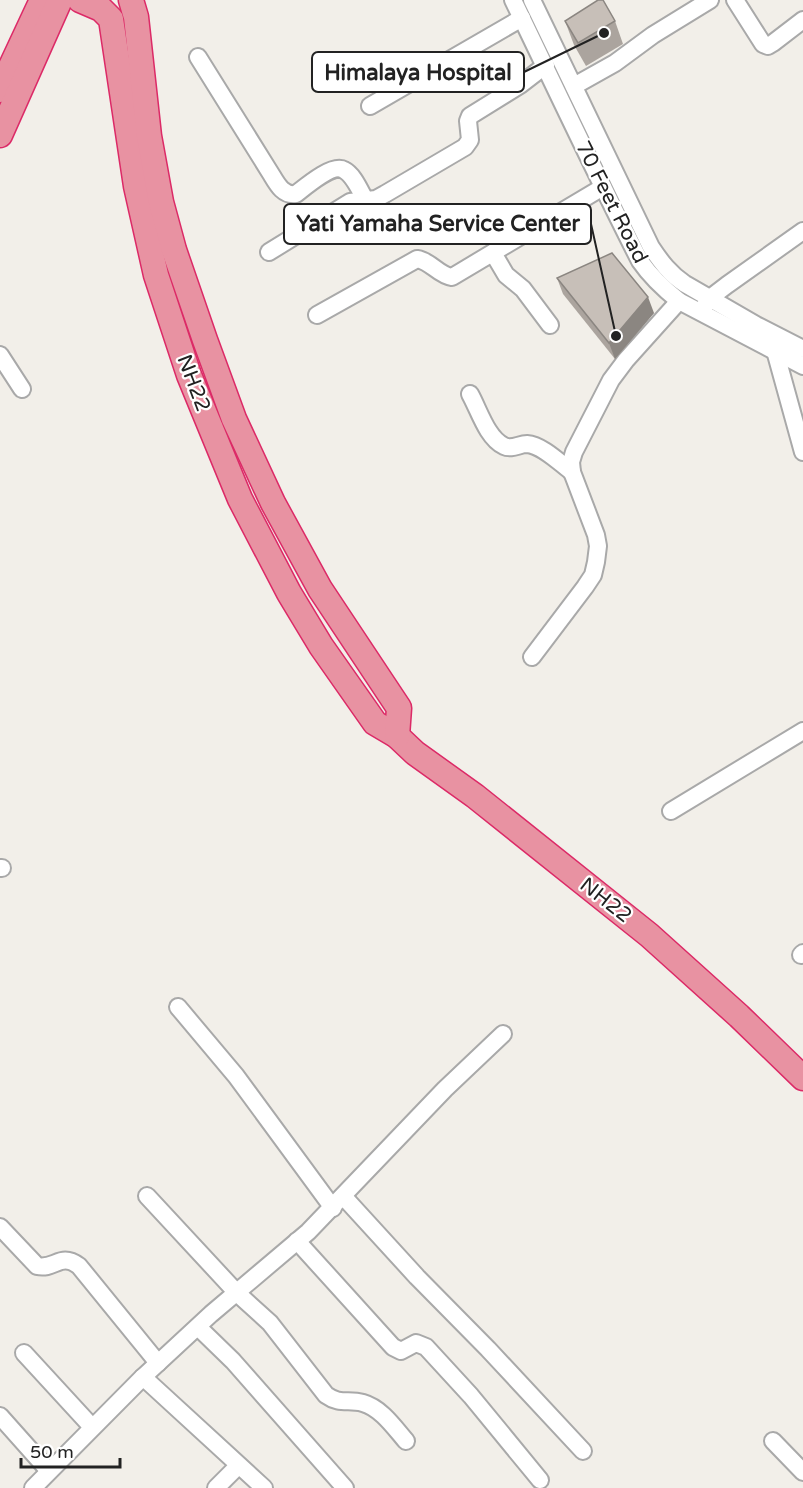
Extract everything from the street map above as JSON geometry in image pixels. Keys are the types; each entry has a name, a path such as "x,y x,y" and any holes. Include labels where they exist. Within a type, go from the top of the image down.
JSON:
{"highway":[{"path":"0,90 42,0"},
{"path":"0,135 60,0"},
{"name":"NH22","path":"80,0 101,9 111,19 136,186 156,276 189,375 240,499 289,593 321,646 375,723 397,736 415,753 475,796 649,935 739,1016 803,1078"},
{"name":"NH22","path":"131,0 136,17 149,136 161,202 174,250 205,340 234,419 273,503 320,589 399,708 397,736"}],"street":[{"path":"574,86 615,63 653,35 710,0"},
{"path":"735,0 763,44 768,46 801,24"},
{"path":"370,106 525,4"},
{"name":"70 Feet Road","path":"525,4 574,86 656,255 675,278 705,305 775,353 803,366"},
{"name":"70 Feet Road","path":"525,4 546,65 577,135 640,261 663,288 679,301 705,305 803,349"},
{"path":"198,57 284,192 290,195 296,194 333,168 341,168 347,171 366,201"},
{"path":"269,252 350,202 366,201 386,194 465,147 470,140 468,121 470,116 520,85 546,65"},
{"path":"577,135 594,128"},
{"path":"317,315 417,259 424,260 445,276 452,277 603,187"},
{"path":"705,305 803,231"},
{"path":"493,253 506,275 523,289 550,325"},
{"path":"532,657 585,587 596,562 598,546 596,534 572,472 571,462 574,452 611,380 679,301"},
{"path":"773,334 775,353 803,452"},
{"path":"0,355 22,389"},
{"path":"470,394 497,441 505,447 513,448 527,444 536,447 572,472"},
{"path":"671,812 803,731"},
{"path":"178,1007 338,1202 488,1349 583,1451"},
{"path":"33,1488 143,1377 338,1202 445,1089 503,1034"},
{"path":"147,1196 237,1293 258,1311 283,1338 326,1395 334,1401 362,1403 372,1407 383,1415 406,1441"},
{"path":"0,1227 38,1266 43,1267 65,1260 72,1261 79,1266 158,1363"},
{"path":"297,1241 393,1347 401,1351 416,1343 426,1347 471,1396 540,1480"},
{"path":"198,1327 233,1361 345,1488"},
{"path":"24,1353 92,1427"},
{"path":"143,1377 264,1488"},
{"path":"0,1416 49,1471"},
{"path":"773,1441 803,1472"},
{"path":"216,1488 238,1466"}],"building":[{"path":"598,0 603,0 615,21 578,43 565,21"},
{"path":"612,253 648,297 609,343 557,278"}],"place":[{"name":"Himalaya Hospital","path":"604,33"},
{"name":"Yati Yamaha Service Center","path":"616,336"}]}
